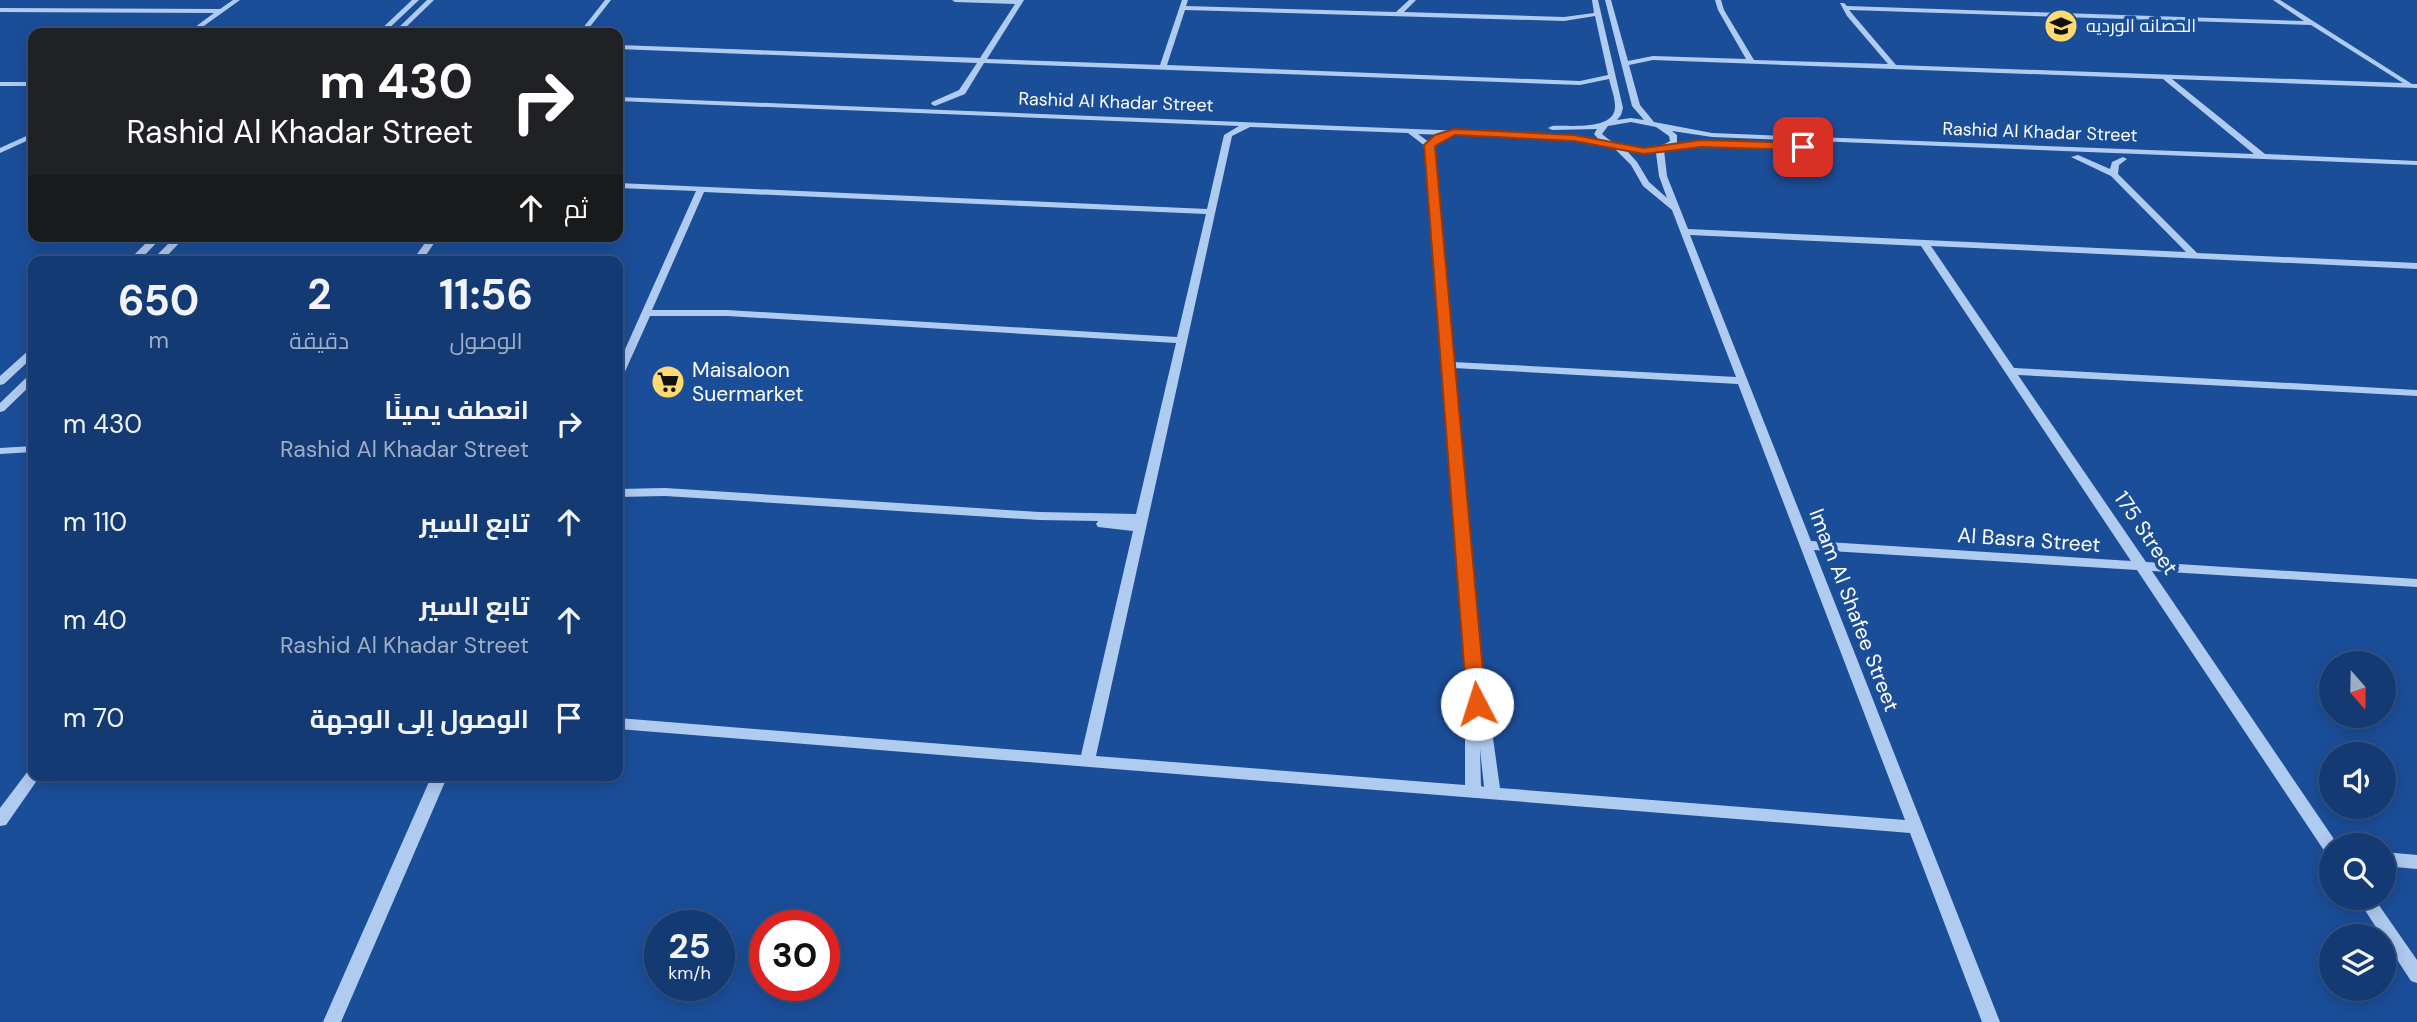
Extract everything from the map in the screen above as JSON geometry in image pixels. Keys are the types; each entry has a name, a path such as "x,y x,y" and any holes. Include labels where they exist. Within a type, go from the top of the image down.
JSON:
{"street":[{"path":"64,10 79,0"},
{"path":"64,10 85,0"},
{"path":"197,28 237,0"},
{"path":"385,28 416,0"},
{"path":"401,28 431,0"},
{"path":"586,28 608,0"},
{"path":"955,0 1020,1"},
{"path":"1407,10 1413,0"},
{"path":"1595,0 1619,112 1610,122 1600,127"},
{"path":"1608,0 1637,110 1653,124"},
{"path":"1718,0 1721,10 1751,61"},
{"path":"2277,0 2414,86"},
{"path":"935,104 962,92 1020,1"},
{"path":"1843,4 1894,66"},
{"path":"1843,4 2313,23"},
{"path":"1163,66 1184,5 1203,8 1398,14 1407,10 1564,19 1602,27"},
{"path":"0,10 221,12"},
{"path":"1564,19 1598,14"},
{"path":"623,47 1580,83 1614,92"},
{"path":"1621,49 1653,58"},
{"path":"1625,64 1653,58 2414,86"},
{"path":"1580,83 1611,76"},
{"path":"0,77 28,78"},
{"path":"2165,77 2264,157"},
{"path":"0,84 28,84"},
{"name":"Rashid Al Khadar Street","path":"623,92 935,104 972,103 1557,128 1600,127"},
{"path":"962,92 972,103"},
{"name":"Rashid Al Khadar Street","path":"623,99 1562,137 1635,150 1721,144 2417,170"},
{"name":"Rashid Al Khadar Street","path":"1610,122 1631,120 1713,135 2417,163"},
{"path":"1207,121 1228,135"},
{"path":"1087,761 1228,135 1238,128 1255,123"},
{"name":"Imam Al Shafee Street","path":"1600,127 1598,134 1634,164 1646,184 1678,214"},
{"path":"1663,127 1675,139 1671,146"},
{"path":"0,143 28,129"},
{"path":"1406,130 1429,145"},
{"path":"1429,145 1438,137 1454,132"},
{"path":"0,151 28,137"},
{"path":"1429,145 1477,704 1485,731 1493,793"},
{"name":"Imam Al Shafee Street","path":"1660,150 1660,169 1992,1022"},
{"path":"2075,157 2114,174 2195,256"},
{"path":"2114,174 2113,167 2123,159"},
{"path":"623,185 1210,212"},
{"path":"623,365 701,189"},
{"path":"1685,232 2417,266"},
{"path":"138,256 153,242"},
{"path":"161,256 176,242"},
{"name":"175 Street","path":"1924,243 2322,833"},
{"path":"648,309 1182,337"},
{"path":"0,382 28,357"},
{"path":"1448,365 1742,380"},
{"path":"2011,371 2417,393"},
{"path":"0,409 28,382"},
{"path":"0,451 28,449"},
{"path":"623,486 665,492"},
{"path":"623,492 665,492 1141,523"},
{"name":"Al Basra Street","path":"1806,545 2417,583"},
{"path":"1473,792 1472,729 1477,704"},
{"path":"623,724 1916,827"},
{"path":"0,820 29,781"},
{"path":"332,1022 437,781"},
{"path":"2396,860 2417,862"},
{"path":"2373,910 2417,975"}],"place":[{"name":"الحصانه الورديه","path":"2061,26"},
{"name":"Maisaloon Suermarket","path":"668,382"}],"route":[{"path":"1477,704 1429,145 1438,137 1454,132 1574,138 1644,151 1701,144 1803,147"}]}
